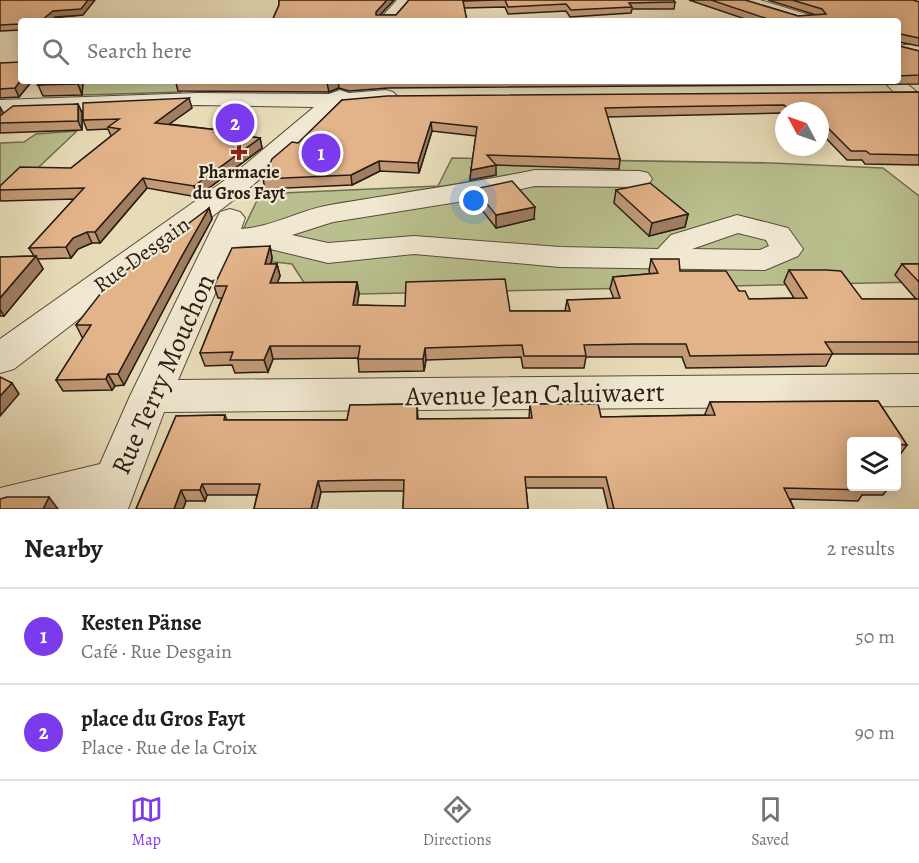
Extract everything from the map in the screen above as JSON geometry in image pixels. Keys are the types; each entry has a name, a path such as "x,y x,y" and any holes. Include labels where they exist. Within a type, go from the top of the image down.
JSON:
{"street":[{"path":"389,18 405,0"},
{"path":"744,0 803,18"},
{"name":"Rue Desgain","path":"0,359 244,179 336,101 350,84"},
{"path":"0,107 198,99 336,101 411,96"},
{"path":"241,238 328,214 464,193 535,178 639,179"},
{"name":"Rue Terry Mouchon","path":"110,495 150,396 241,238 244,179"},
{"path":"394,203 414,245"},
{"path":"241,238 327,253 414,245 560,257 667,258"},
{"name":"Avenue Jean Caluiwaert","path":"150,396 919,390"},
{"path":"5,509 110,495"}],"green space":[{"path":"82,84 185,84 181,92 82,95 77,88"},
{"path":"77,131 5,199 0,199 0,143 24,142 36,134"},
{"path":"452,158 772,163 883,168 919,196 919,282 312,295 292,264 230,257 260,194 438,186"}],"building":[{"path":"0,0 88,0 81,9 53,11 44,18 18,18 18,24 0,25"},
{"path":"279,0 387,0 376,15 396,15 409,0 495,0 463,1 466,18 273,18"},
{"path":"505,0 673,0 675,2 629,3 632,7 571,10 566,4 508,7"},
{"path":"711,0 745,0 798,16 826,14 822,9 792,0 913,0 919,2 919,38 901,34 901,18 765,18"},
{"path":"901,46 919,51 919,75 901,76"},
{"path":"18,62 18,84 15,88 0,89 0,63"},
{"path":"919,92 919,155 870,154 866,151 851,151 829,129 829,102 605,108 620,159 487,155 496,165 471,170 477,127 431,122 418,163 379,161 351,175 263,179 272,159 292,142 298,143 342,100 387,96"},
{"path":"189,98 155,123 218,130 215,132 260,138 194,186 143,178 95,232 87,232 73,238 66,247 29,248 84,188 0,190 0,186 20,167 71,168 120,129 108,127 119,119 83,120 83,103"},
{"path":"78,104 78,121 0,123 0,116 13,106"},
{"path":"512,181 535,207 496,215 475,189"},
{"path":"650,183 688,214 652,223 616,190"},
{"path":"209,208 118,374 108,374 106,379 56,380 91,325 76,325 108,284"},
{"path":"270,246 265,264 277,264 270,283 357,282 353,305 405,306 406,282 505,279 510,311 570,311 567,300 620,298 613,277 658,273 651,259 679,259 680,271 726,271 739,291 745,291 749,299 807,298 789,270 841,271 862,299 919,299 919,342 825,342 833,354 690,356 686,344 584,345 586,356 524,356 522,345 425,348 423,359 358,359 360,346 270,346 264,360 230,360 233,352 200,353 227,286 214,286 232,248"},
{"path":"36,256 0,298 0,257"},
{"path":"902,264 919,264 919,282"},
{"path":"0,377 12,383 0,396"},
{"path":"878,401 907,445 901,444 901,437 847,437 847,490 784,488 794,509 614,509 606,477 525,477 528,509 403,509 404,480 375,480 318,481 311,509 254,509 260,484 202,484 200,490 181,490 174,509 136,509 176,416 225,415 224,420 347,420 350,405 417,404 417,419 532,418 530,404 598,404 601,417 715,415 710,402"},
{"path":"49,497 43,509 0,509 0,499"}],"place":[{"name":"place du Gros Fayt","path":"235,123"},
{"name":"Pharmacie du Gros Fayt","path":"239,152"},
{"name":"Kesten Pänse","path":"321,153"}]}
